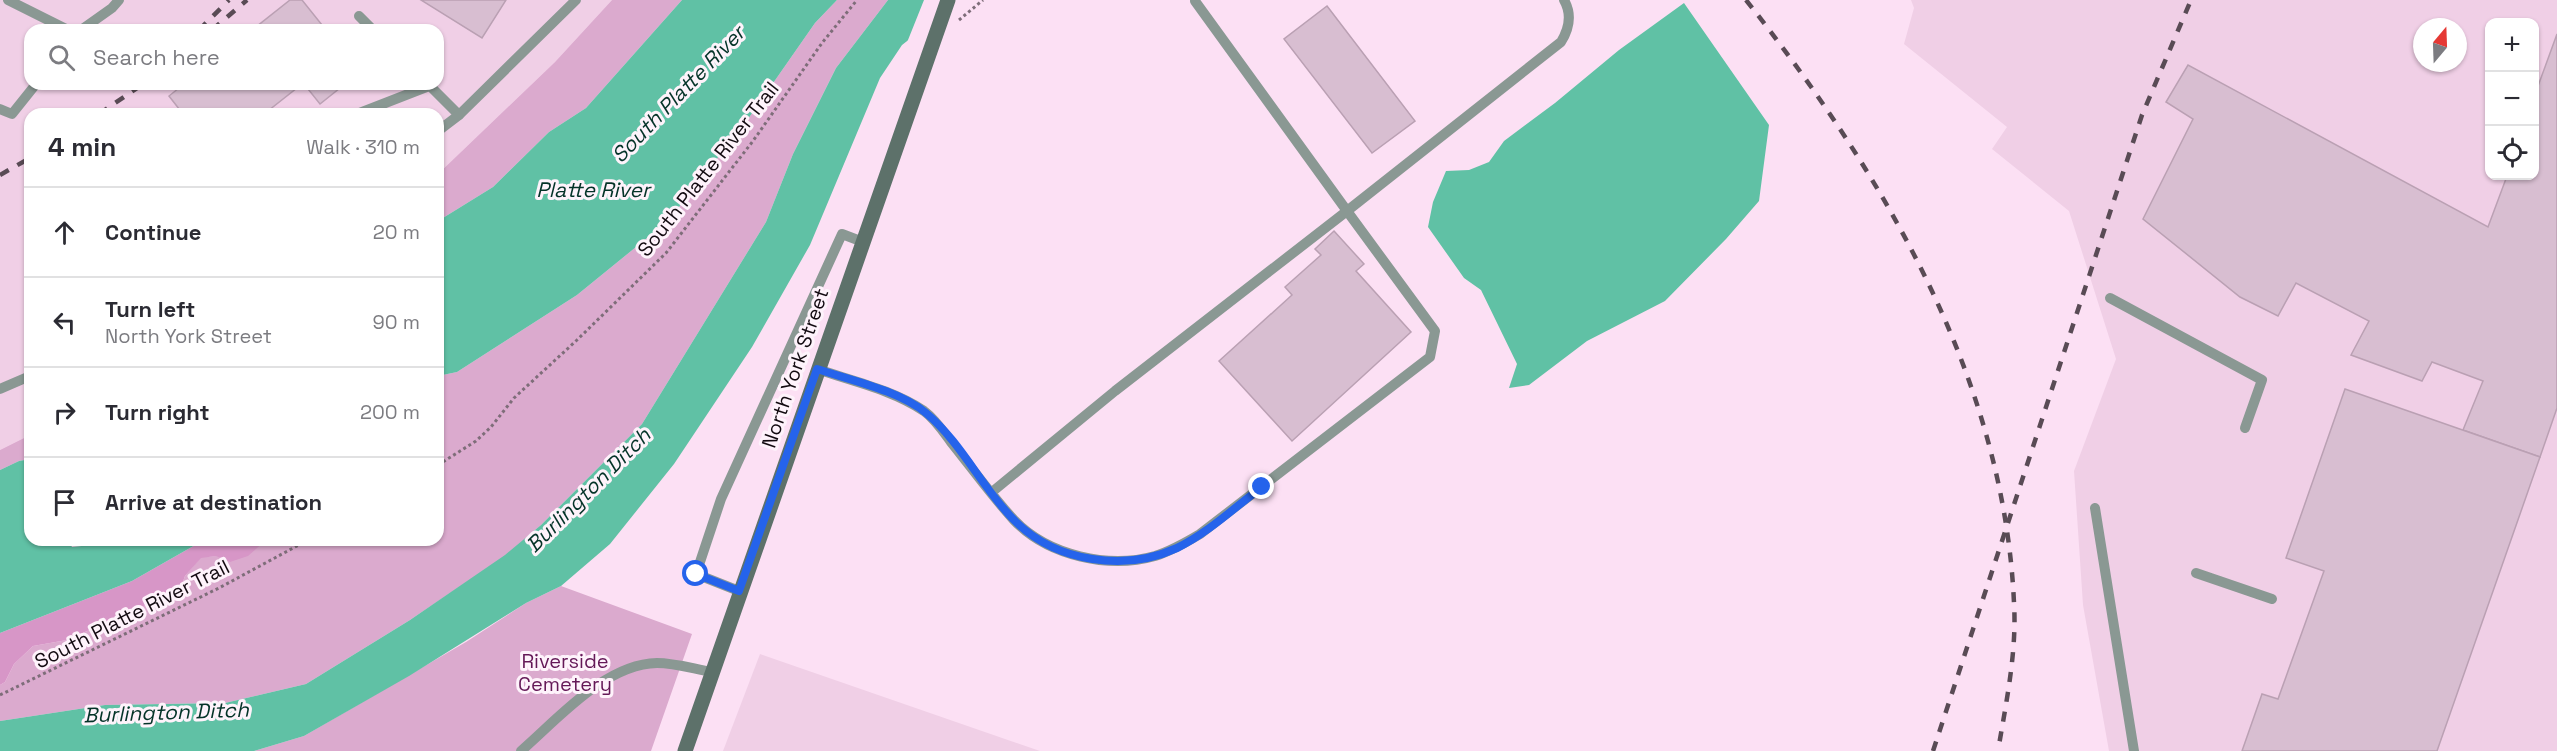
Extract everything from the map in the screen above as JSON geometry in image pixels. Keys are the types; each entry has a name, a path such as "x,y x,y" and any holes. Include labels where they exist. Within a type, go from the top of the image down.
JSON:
{"main road":[{"name":"North York Street","path":"685,751 739,591 948,0"}],"lane":[{"path":"8,0 56,24"},
{"path":"89,24 112,8 118,0"},
{"path":"444,126 459,115 576,0"},
{"path":"992,492 1115,391 1561,42 1567,32 1569,11 1564,0"},
{"path":"817,369 885,393 925,412 1015,521 1036,538 1059,550 1104,561 1130,561 1178,548 1200,534 1430,357 1436,331 1195,1"},
{"path":"359,16 367,24"},
{"path":"0,109 12,114 31,90"},
{"path":"372,108 416,90"},
{"path":"433,90 459,115"},
{"path":"739,591 696,574 721,499 842,234 862,242"},
{"path":"2110,297 2262,380 2245,428"},
{"path":"0,389 24,379"},
{"path":"2095,508 2134,751"},
{"path":"2196,573 2272,599"},
{"path":"521,751 595,685 634,667 658,663 712,672"}],"path":[{"name":"South Platte River Trail","path":"444,461 476,441 491,427 514,398 666,253 753,141 822,43 857,0"},
{"path":"940,24 953,23 983,0"},
{"name":"South Platte River Trail","path":"0,695 219,588 297,546"}],"shaded area":[{"path":"0,0 612,0 555,62 444,168 444,108 24,108 24,438 0,450"},
{"path":"1911,0 2557,0 2557,751 2109,751 2083,605 2074,471 2116,359 2069,211 1992,149 2007,127 1904,44 1914,8"},
{"path":"193,546 259,546 248,556 230,562 216,556 201,558 185,576 179,593 67,640 33,646 14,664 5,682 0,685 0,633 132,581"},
{"path":"760,654 1040,751 723,751"}],"green space":[{"path":"612,0 682,0 586,108 549,132 493,187 444,217 444,168 555,62"},
{"path":"837,0 888,0 836,68 793,154 766,222 642,424 541,525 505,556 410,620 306,684 225,703 105,705 0,721 0,685 5,682 14,664 33,646 67,640 179,593 185,576 201,557 216,556 247,546 444,546 444,375 457,372 577,295 668,221 748,119 815,23"},
{"path":"24,438 24,460 0,470 0,450"},
{"name":"Riverside Cemetery","path":"561,586 692,634 651,751 254,751 304,736 466,642 526,603"}],"water":[{"name":"Platte River","path":"682,0 837,0 815,23 748,119 668,221 577,295 457,372 444,375 444,217 493,187 549,132 586,108"},
{"name":"Burlington Ditch","path":"888,0 960,0 902,45 880,78 810,245 752,347 674,464 610,544 561,586 526,603 409,676 304,736 254,751 0,751 0,721 105,705 225,703 306,684 410,620 505,555 541,525 642,424 766,222 793,154 836,68"},
{"path":"1684,3 1769,125 1759,201 1726,239 1665,301 1587,341 1529,385 1509,388 1517,364 1481,290 1464,278 1428,227 1433,202 1446,171 1469,170 1489,162 1504,141 1555,103 1619,50"},
{"path":"24,460 24,546 193,546 132,581 0,633 0,470"}],"pier":[{"path":"924,0 963,0 922,35 906,45"}],"building":[{"path":"290,0 302,0 321,24 260,24"},
{"path":"421,0 506,0 482,38"},
{"path":"1327,6 1415,121 1372,153 1284,39"},
{"path":"2557,34 2557,408 2540,457 2463,430 2483,381 2432,362 2422,381 2351,355 2369,321 2296,283 2278,316 2240,297 2143,219 2193,119 2166,102 2188,65 2488,227 2506,180 2539,180 2539,83"},
{"path":"176,90 294,90 272,108 178,108 169,96"},
{"path":"309,90 338,90 320,104"},
{"path":"1334,231 1364,264 1356,271 1411,332 1292,441 1219,361 1292,295 1285,287 1321,255 1315,249"},
{"path":"2345,389 2540,457 2437,751 2242,751 2262,694 2278,699 2324,571 2286,558"}],"railway":[{"path":"205,24 229,0"},
{"path":"219,24 247,0"},
{"path":"1746,0 1844,135 1888,207 1927,281 1961,358 1987,438 2005,519 2014,603 2012,659 1998,751"},
{"path":"1933,751 2142,115 2191,0"},
{"path":"108,108 134,90"},
{"path":"0,175 24,161"}],"route":[{"path":"696,574 739,591 817,369 885,393 925,412 1015,521 1036,538 1059,550 1080,556 1104,561 1130,561 1178,548 1262,487"}],"water label":[{"name":"South Platte River","path":"678,94"}]}
